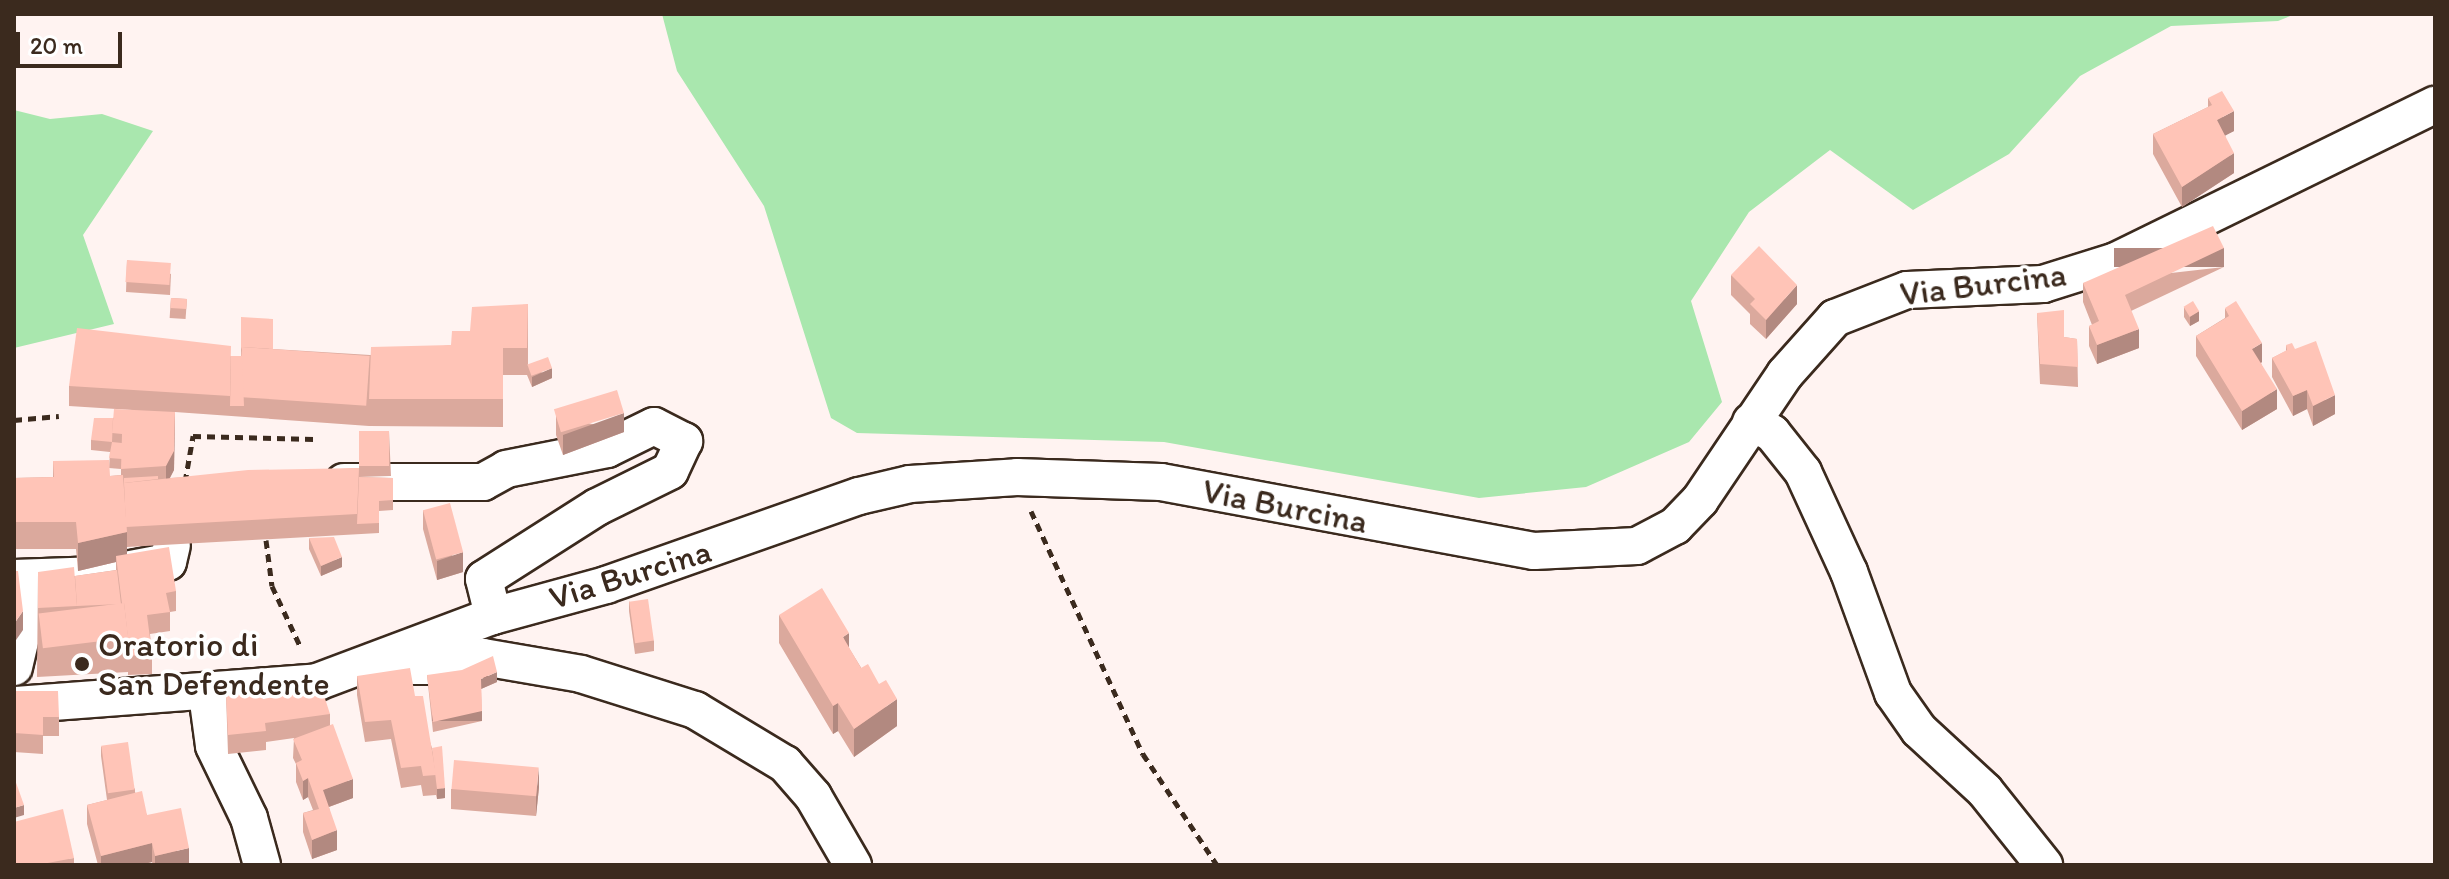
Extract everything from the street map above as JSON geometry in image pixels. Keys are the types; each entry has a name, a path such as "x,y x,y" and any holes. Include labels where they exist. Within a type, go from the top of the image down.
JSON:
{"street":[{"name":"Via Burcina","path":"14,705 207,694 317,682 493,616 606,585 859,496 910,484 1017,477 1161,482 1468,541 1580,552 1637,546 1675,526 1700,500 1809,342 1835,318 1865,303 1907,290 2043,284 2116,261 2435,105"},
{"path":"1751,422 1772,433 1803,472 1849,572 1893,693 1919,730 1985,791 2044,865"},
{"path":"303,482 483,482 506,469 607,449 654,426 684,441 670,471 597,507 484,579 493,616"},
{"path":"14,667 24,578 99,575 168,562 172,545"},
{"path":"367,662 391,670 483,657 581,674 695,710 785,764 813,796 853,865"},
{"path":"207,694 214,746 249,818 262,865"}],"path":[{"path":"14,420 59,416"},
{"path":"184,487 193,436 314,439"},
{"path":"1017,477 1117,703 1143,754 1217,865"},
{"path":"266,540 272,586 317,682"}],"green space":[{"path":"662,14 2295,14 2278,21 2171,26 2080,76 2009,154 1913,210 1830,150 1749,212 1691,301 1722,402 1689,442 1586,487 1479,498 1164,442 857,433 831,418 764,206 677,71"},
{"path":"14,110 50,119 102,114 153,131 83,235 114,324 14,348"}],"building":[{"path":"2222,91 2234,111 2217,120 2234,153 2182,187 2153,134 2212,105 2208,98"},
{"path":"2213,226 2224,248 2125,295 2139,329 2097,345 2089,326 2099,321 2083,283"},
{"path":"1759,246 1797,285 1766,320 1750,304 1755,299 1731,275"},
{"path":"127,260 171,263 169,285 125,282"},
{"path":"171,298 187,299 186,309 170,308"},
{"path":"2193,301 2199,311 2190,317 2184,307"},
{"path":"2236,301 2262,343 2252,349 2277,389 2242,411 2196,336 2229,316 2225,308"},
{"path":"528,304 527,348 503,348 503,399 369,399 371,347 451,345 452,331 470,331 472,307"},
{"path":"2064,310 2064,337 2077,339 2078,367 2040,364 2037,313"},
{"path":"241,317 273,319 273,349 242,347 241,350"},
{"path":"77,328 231,346 230,396 69,386"},
{"path":"2316,341 2335,395 2313,406 2307,390 2293,396 2272,358 2287,350 2286,345 2292,343 2295,349"},
{"path":"242,347 370,356 366,406 239,397"},
{"path":"231,356 242,356 244,406 230,406"},
{"path":"548,357 552,368 531,376 527,365"},
{"path":"617,390 624,413 561,432 554,409"},
{"path":"114,409 175,412 174,451 166,466 121,469 122,434 112,433"},
{"path":"94,418 113,418 112,442 91,440"},
{"path":"359,431 389,431 389,466 359,466"},
{"path":"112,442 122,443 122,459 109,458"},
{"path":"109,460 110,476 123,475 127,532 78,543 76,522 14,522 14,478 54,477 53,461"},
{"path":"359,468 357,514 126,527 124,483 248,470"},
{"path":"158,476 158,479 124,483 124,478"},
{"path":"359,477 393,478 393,500 379,501 379,523 357,524"},
{"path":"450,503 463,552 436,560 423,510"},
{"path":"334,537 342,557 321,566 309,538"},
{"path":"169,547 176,591 166,593 170,612 147,615 152,654 128,656 116,556"},
{"path":"74,567 77,606 38,608 38,572"},
{"path":"117,570 121,604 77,606 75,576"},
{"path":"14,571 18,571 23,611 14,624"},
{"path":"822,588 849,633 843,637 861,668 868,664 879,684 886,680 897,699 854,729 838,703 833,706 779,615"},
{"path":"648,599 654,641 635,643 629,602"},
{"path":"124,603 128,638 43,648 39,613"},
{"path":"493,656 497,672 481,679 482,711 433,722 427,675 462,670"},
{"path":"410,668 415,696 423,696 436,775 423,776 421,766 401,768 391,720 365,722 357,676"},
{"path":"319,680 330,714 265,723 266,731 228,735 226,694 262,694 263,699 312,690"},
{"path":"14,691 58,691 59,717 43,717 43,735 14,733"},
{"path":"333,724 353,779 323,790 337,830 312,840 303,813 319,809 308,778 303,781 296,763 302,760 293,739"},
{"path":"128,742 135,790 108,793 101,746"},
{"path":"442,746 445,788 437,789 432,748"},
{"path":"454,760 539,767 536,796 451,789"},
{"path":"14,777 24,805 14,808"},
{"path":"142,791 147,815 181,808 189,848 155,856 152,843 101,856 87,805"},
{"path":"63,809 74,858 37,865 14,865 14,822"}],"place":[{"name":"Oratorio di San Defendente","path":"82,664"}]}
